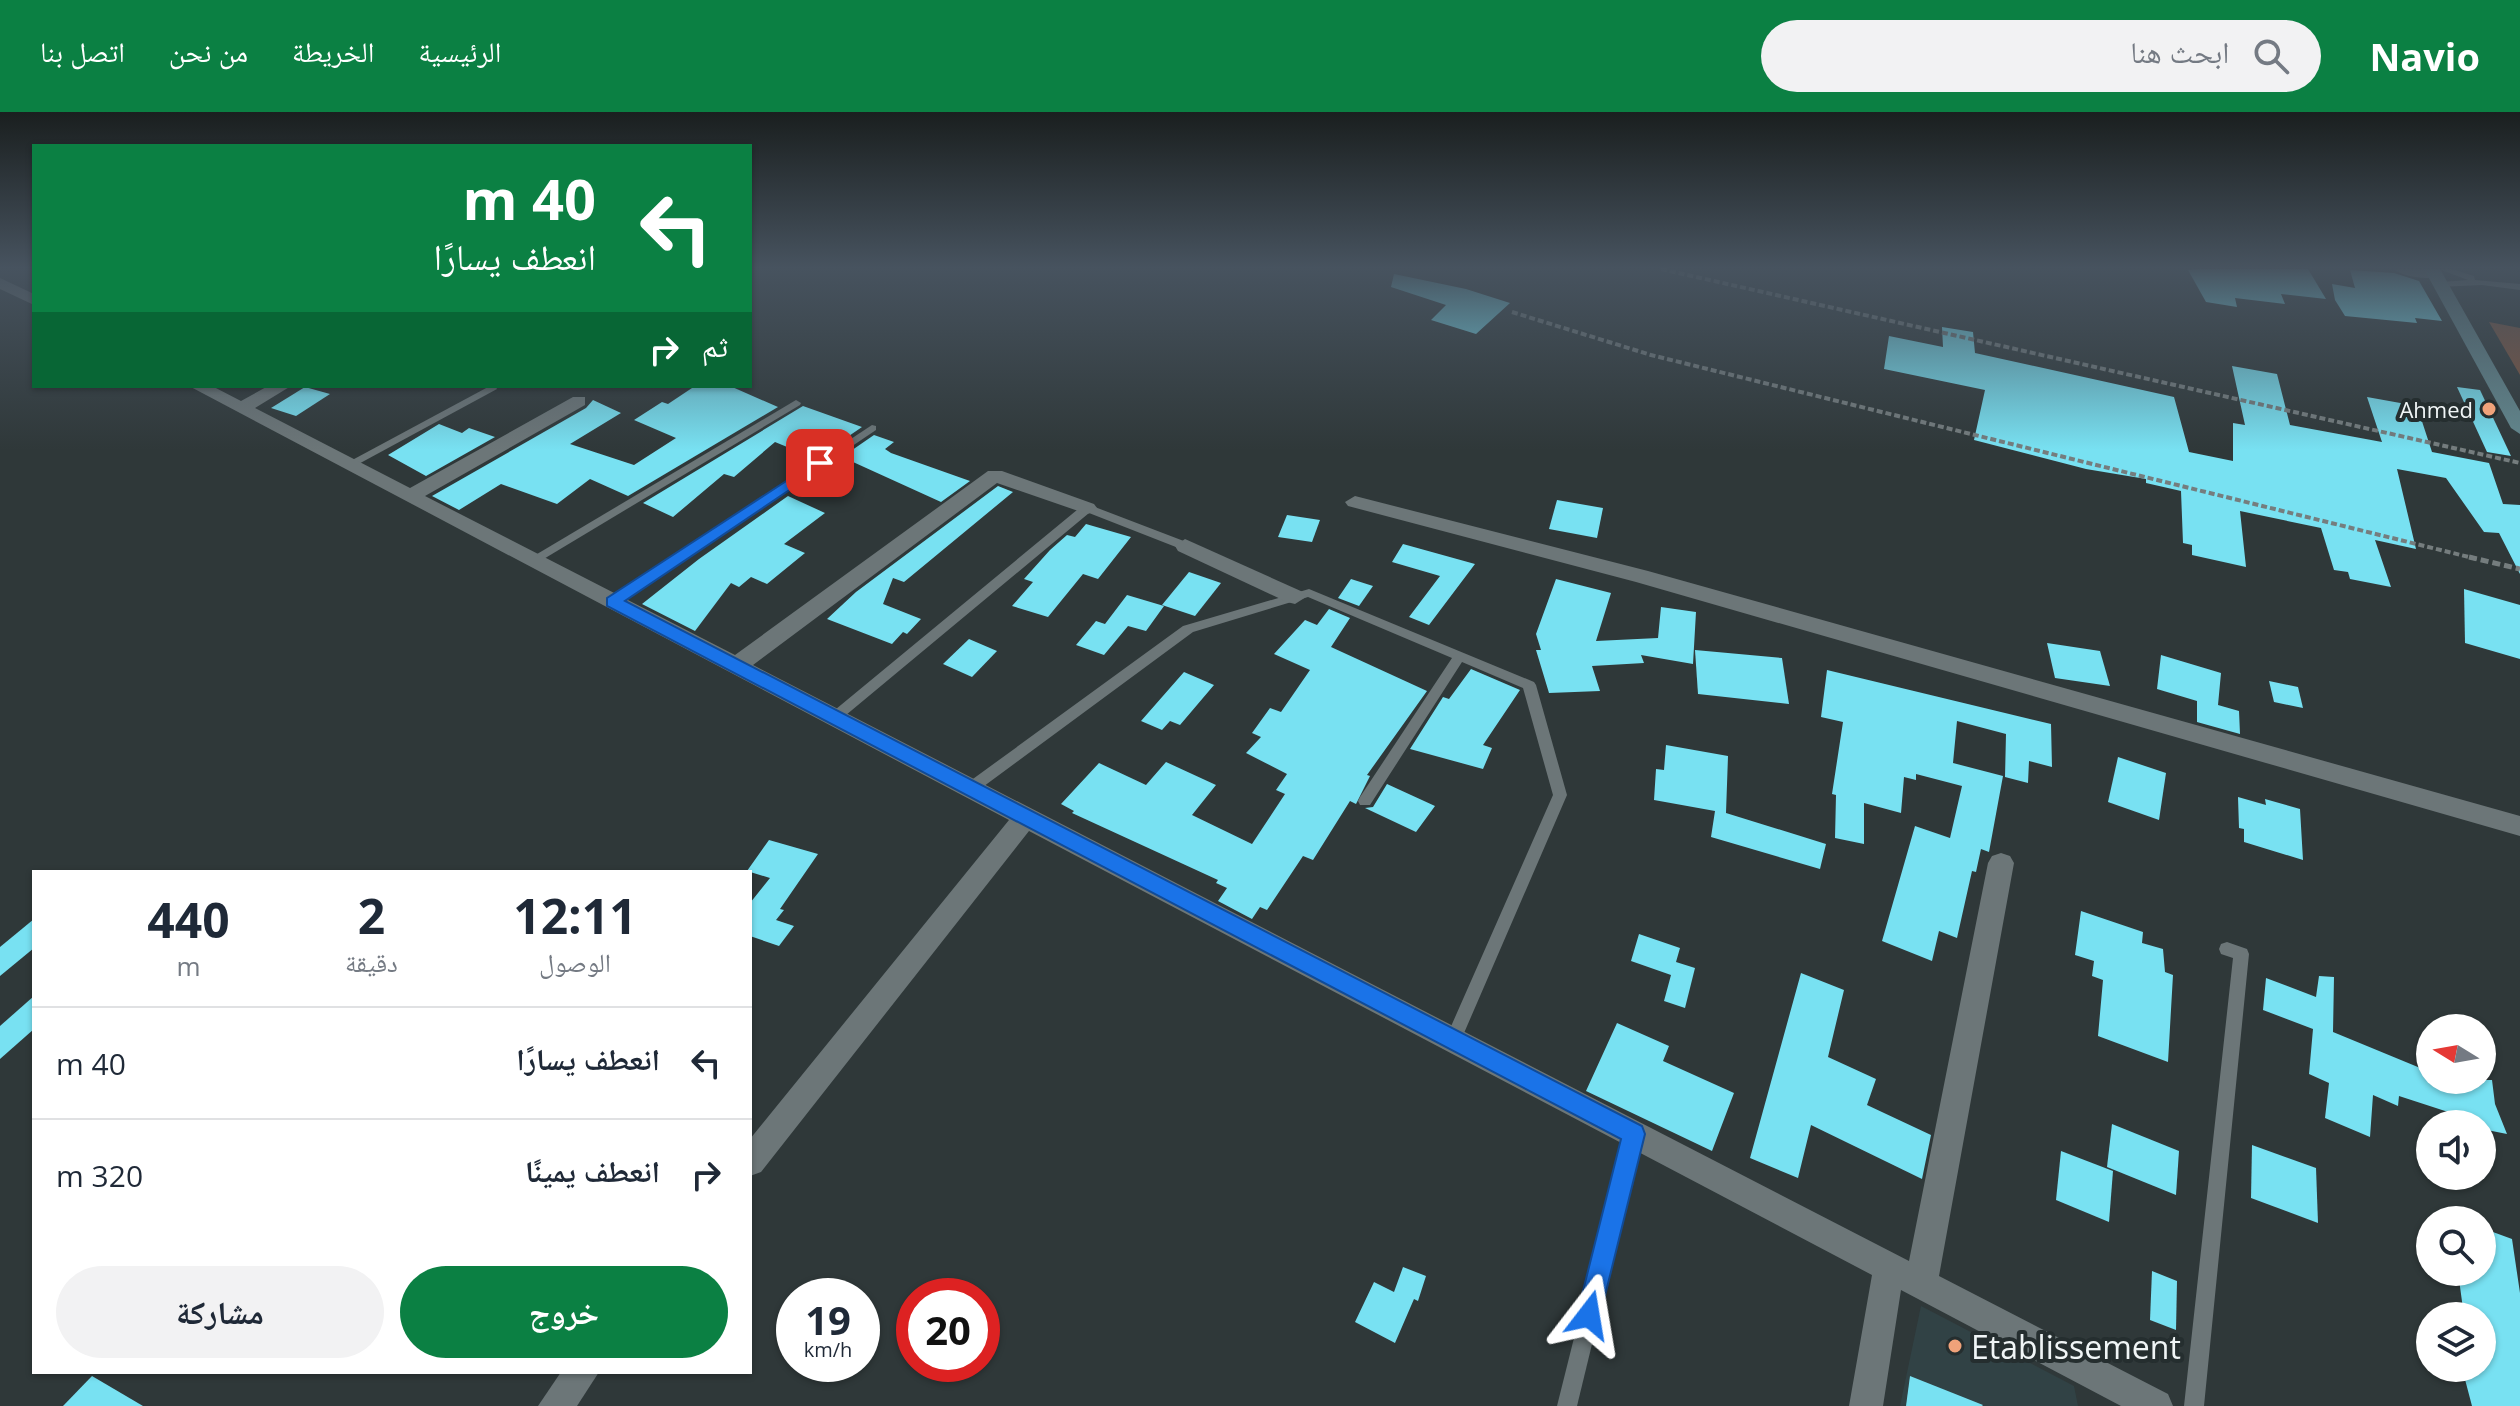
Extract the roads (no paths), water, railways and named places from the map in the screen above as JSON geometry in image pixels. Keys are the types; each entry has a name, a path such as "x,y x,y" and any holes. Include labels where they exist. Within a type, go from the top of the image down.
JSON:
{"main road":[{"path":"2467,329 2520,428"}],"street":[{"path":"203,388 2156,1406"},
{"path":"241,408 278,388"},
{"path":"410,496 579,401"},
{"path":"736,666 995,475 1087,508"},
{"path":"1355,502 1656,581 2520,826"},
{"path":"1185,546 1295,597"},
{"path":"752,1160 1026,817"},
{"path":"1921,1284 2001,863"},
{"path":"1866,1406 1889,1266"},
{"path":"555,1406 580,1374"}],"lane":[{"path":"349,465 492,389"},
{"path":"533,560 796,403"},
{"path":"613,602 872,428"},
{"path":"835,717 1087,508 1185,546"},
{"path":"971,788 1188,629 1309,593 1529,685 1560,795 1453,1040"},
{"path":"1365,801 1460,655"},
{"path":"2194,1406 2241,954 2227,949"},
{"path":"1567,1406 1634,1134"}],"place":[{"name":"Ahmed","path":"2489,409"},
{"name":"Etablissement","path":"1955,1346"}]}
